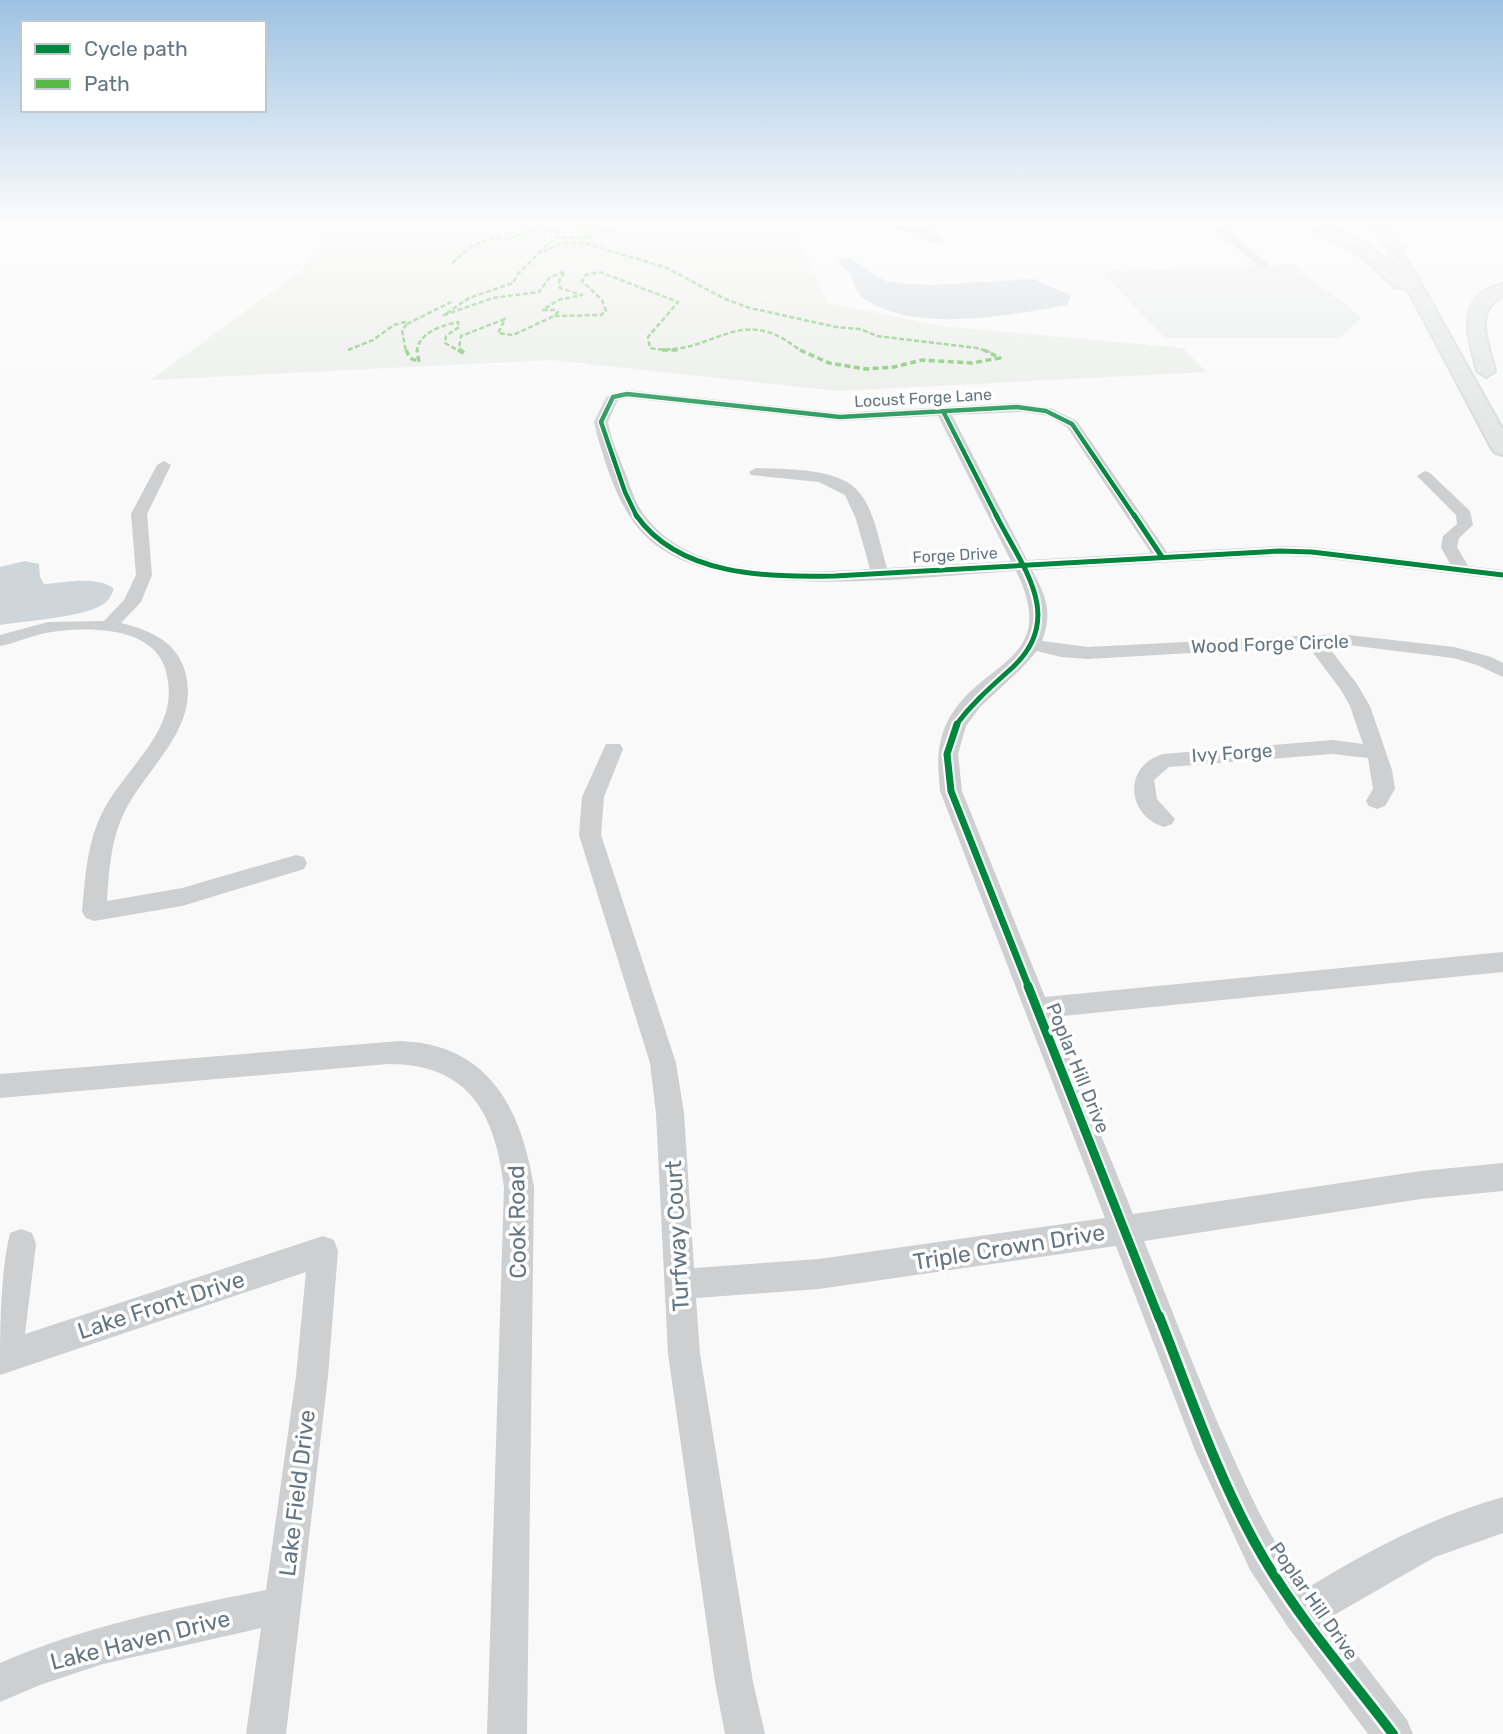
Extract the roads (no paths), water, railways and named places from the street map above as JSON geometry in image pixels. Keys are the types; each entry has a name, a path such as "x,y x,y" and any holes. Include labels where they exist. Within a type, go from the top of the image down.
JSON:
{"highway":[{"path":"1411,301 1475,398"},
{"path":"1422,301 1503,449"},
{"path":"1482,301 1475,313 1474,325 1486,371"},
{"path":"1459,325 1497,391"}],"street":[{"name":"Locust Forge Lane","path":"613,397 634,394 833,416 1030,408 1050,411 1065,418 1162,557"},
{"name":"Forge Drive","path":"613,397 601,422 634,513 642,524 664,542 708,563 761,574 802,577 1295,551 1503,575"},
{"name":"Poplar Hill Drive","path":"943,411 1037,594 1042,613 1033,644 1016,664 975,699 958,719 947,750 951,791 1209,1441 1242,1517 1263,1557 1301,1614 1393,1734"},
{"path":"109,625 132,603 144,575 139,514 164,465"},
{"path":"756,472 818,478 849,489 856,500 880,573"},
{"path":"1425,476 1466,518 1465,525 1449,539 1450,551 1463,571"},
{"path":"0,641 38,630 76,625 109,625 152,639 167,652 175,668 178,683 177,710 167,736 125,792 113,814 98,866 94,912 182,897 248,880 296,863"},
{"path":"1313,640 1350,688 1376,752 1384,783 1377,801"},
{"name":"Wood Forge Circle","path":"1033,644 1079,653 1349,640 1454,653 1484,661 1503,671"},
{"name":"Ivy Forge","path":"1164,819 1150,807 1143,786 1146,774 1163,761 1198,755 1293,749 1352,748 1376,752"},
{"name":"Turfway Court","path":"613,749 593,797 590,835 663,1063 670,1113 684,1354 734,1682 745,1734"},
{"path":"1037,1008 1503,962"},
{"name":"Cook Road","path":"0,1086 372,1053 414,1053 443,1060 468,1073 487,1091 507,1124 515,1152 519,1187 507,1734"},
{"name":"Triple Crown Drive","path":"681,1284 819,1274 1421,1185 1503,1177"},
{"path":"3,1358 21,1244"},
{"name":"Lake Front Drive","path":"3,1358 323,1251"},
{"name":"Lake Field Drive","path":"266,1734 312,1376 323,1251"},
{"path":"1301,1614 1383,1561 1440,1534 1503,1515"},
{"name":"Lake Haven Drive","path":"0,1683 33,1667 118,1640 283,1605"}]}
